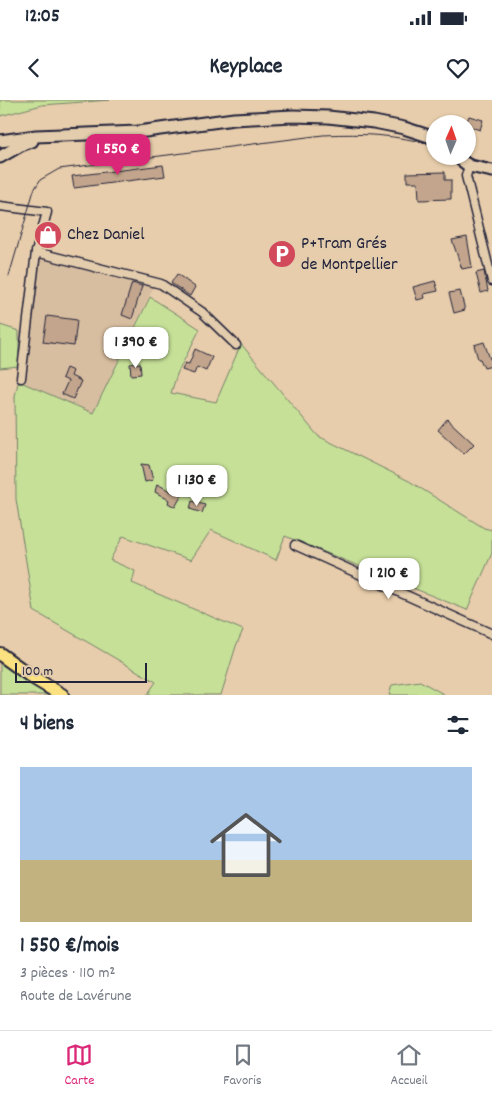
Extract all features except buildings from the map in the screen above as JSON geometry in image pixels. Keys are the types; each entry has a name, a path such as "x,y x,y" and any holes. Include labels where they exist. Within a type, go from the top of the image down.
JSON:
{"main road":[{"path":"0,141 36,136 138,132 234,119 293,116 328,116 374,122 404,128 426,135"},
{"path":"0,157 22,145 49,136"},
{"path":"469,166 492,171"},
{"path":"0,654 32,677 62,695"}],"street":[{"path":"469,166 466,176 492,281"},
{"path":"0,206 47,212 36,252 21,378"},
{"path":"36,252 161,284 202,312 236,345"},
{"path":"295,545 492,634"}],"shaded area":[{"path":"41,257 154,286 93,413 23,383 35,285"}],"green space":[{"path":"0,100 110,100 42,105 0,116"},
{"path":"150,297 200,329 177,374 171,393 216,402 241,344 318,436 409,481 484,528 492,530 492,553 467,610 285,536 276,560 211,530 191,560 123,536 110,560 135,571 132,583 243,630 236,646 221,695 147,695 156,682 34,611 16,499 15,396 18,383 23,383 93,413"},
{"path":"0,325 19,331 19,366 0,368"},
{"path":"0,652 66,695 0,695"},
{"path":"420,681 445,695 389,695 392,685"}],"tram line":[{"path":"9,276 34,190 40,180 59,169 323,135 352,134 379,136 426,143"},
{"path":"476,160 492,164"}],"place":[{"name":"Chez Daniel","path":"48,235"},
{"name":"P+Tram Grés de Montpellier","path":"282,254"}]}
